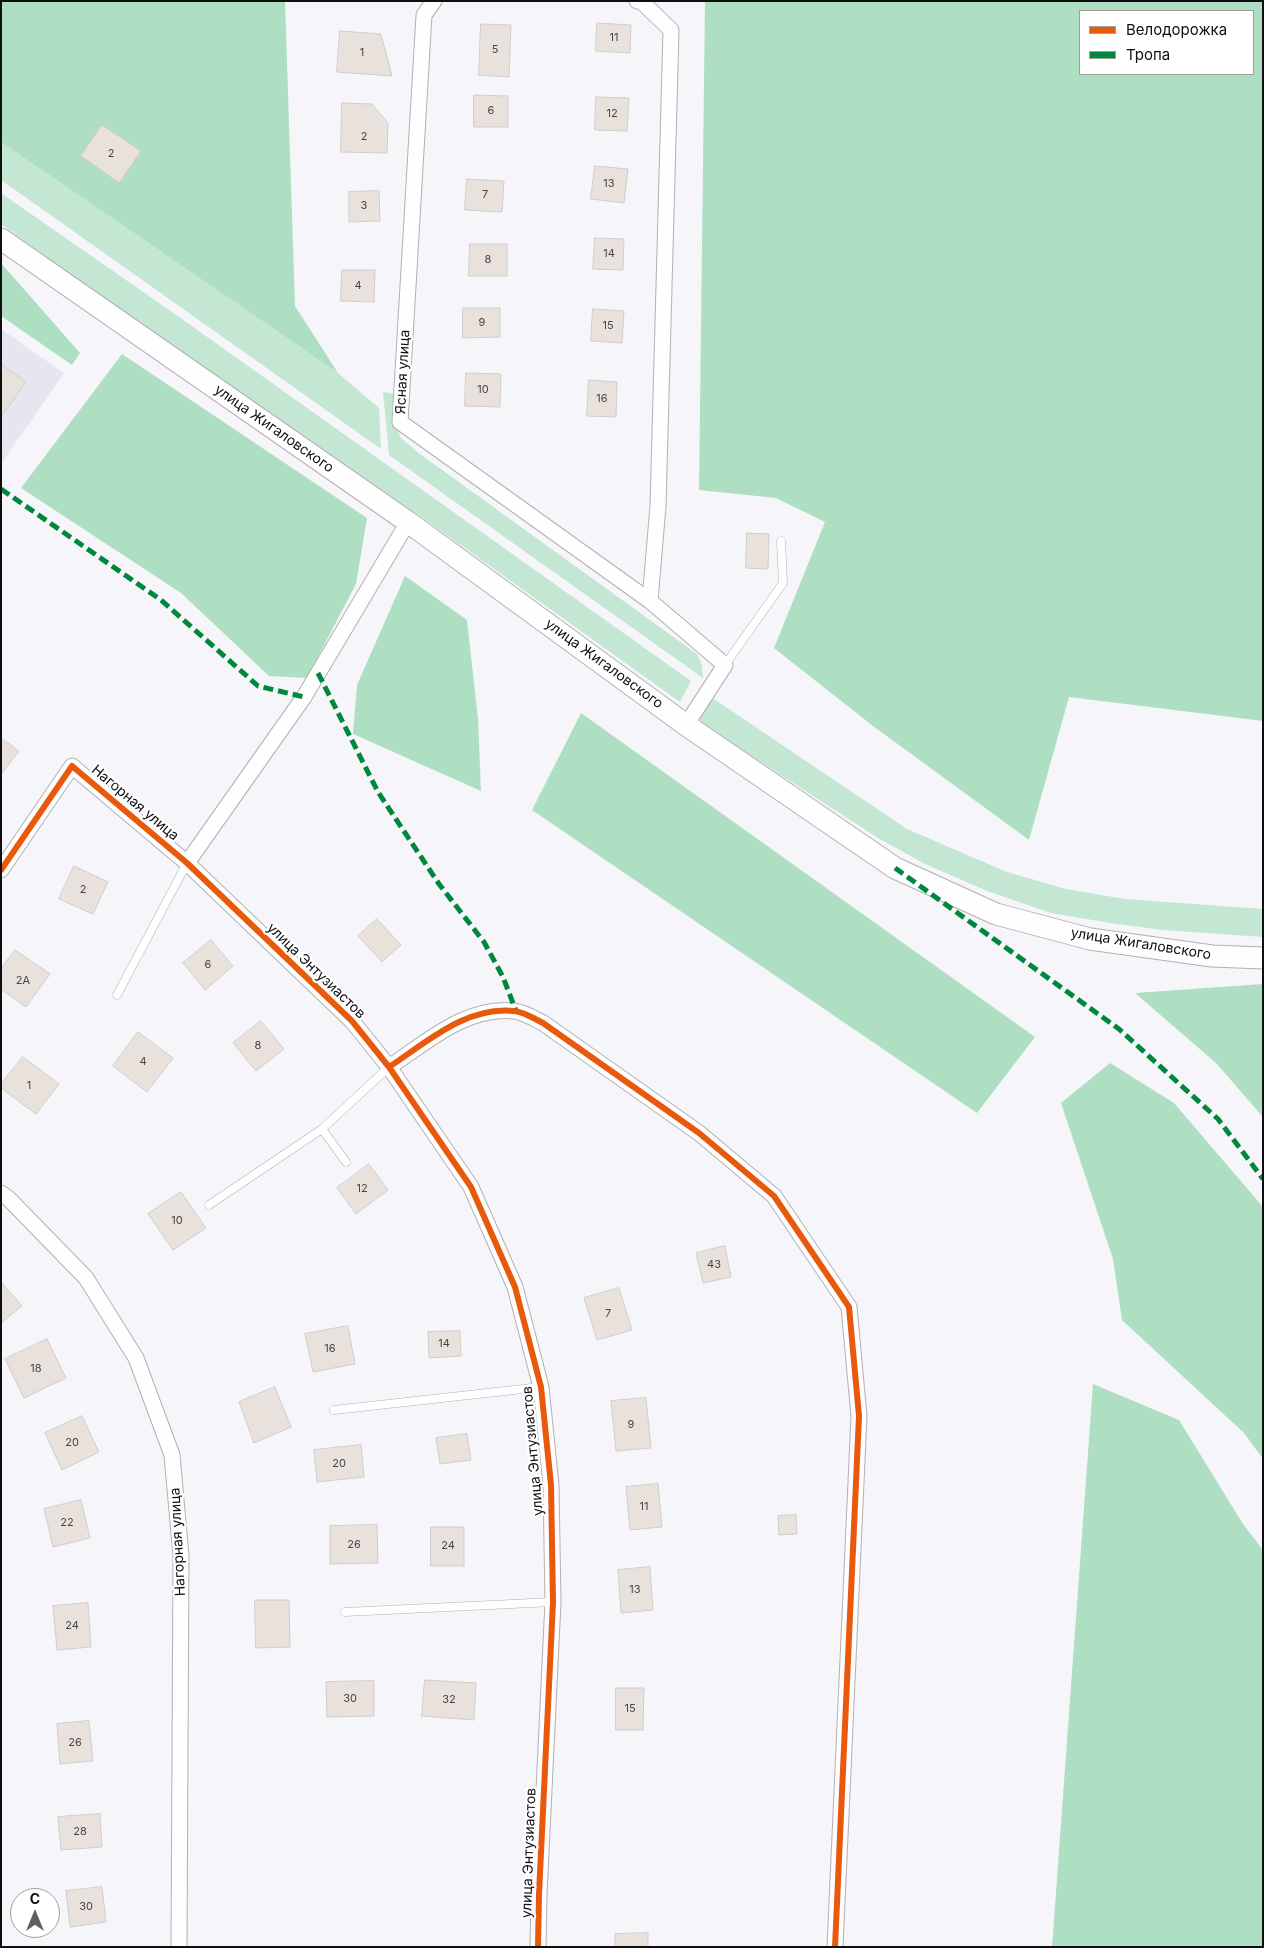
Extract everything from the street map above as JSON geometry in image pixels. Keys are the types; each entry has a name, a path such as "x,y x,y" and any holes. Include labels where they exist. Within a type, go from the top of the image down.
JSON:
{"main road":[{"name":"улица Жигаловского","path":"1,239 408,522 686,725 895,868 996,914 1090,939 1212,956 1263,958"}],"street":[{"name":"Ясная улица","path":"434,1 424,15 400,422 650,601 725,665"},
{"path":"637,1 642,2 671,30 658,506 650,601"},
{"path":"187,863 304,697 408,522"},
{"path":"686,725 725,665"},
{"name":"Нагорная улица","path":"1,870 72,766 187,863"},
{"name":"улица Энтузиастов","path":"187,863 352,1021 389,1067 471,1187 515,1287 541,1387 551,1485 553,1602 538,1947"},
{"path":"389,1067 460,1021 486,1012 516,1011 543,1023 699,1133 774,1196 848,1307 860,1416 835,1947"},
{"name":"Нагорная улица","path":"1,1194 9,1199 86,1278 136,1358 172,1455 181,1556 181,1861 179,1947"}],"lane":[{"path":"725,665 782,583 781,541"},
{"path":"117,995 187,863"},
{"path":"209,1204 322,1129 389,1067"},
{"path":"322,1129 346,1162"},
{"path":"334,1410 541,1387"},
{"path":"345,1612 553,1602"}],"shaded area":[{"path":"1,329 64,373 1,464"}],"green space":[{"path":"1,1 285,1 295,306 338,373 1,142"},
{"path":"705,1 1263,1 1263,721 1069,697 1029,840 873,726 774,648 825,522 776,498 699,490"},
{"path":"1,142 338,373 379,408 381,449 1,180"},
{"path":"1,193 182,319 691,681 680,702 420,516 104,298 1,224"},
{"path":"1,263 80,353 72,365 1,316"},
{"path":"122,354 367,518 356,584 307,678 269,676 181,593 21,488"},
{"path":"383,392 396,394 395,424 401,438 420,454 697,654 702,665 703,678 389,455"},
{"path":"405,576 467,620 478,719 481,791 353,734 357,685"},
{"path":"711,697 907,829 1007,872 1066,889 1125,899 1263,909 1263,937 1163,930 1110,923 1051,913 987,891 925,864 878,838 702,724 699,715"},
{"path":"581,713 1035,1037 977,1113 532,810"},
{"path":"1263,984 1263,1117 1216,1063 1135,993"},
{"path":"1110,1063 1174,1103 1263,1207 1263,1459 1244,1433 1122,1320 1113,1259 1061,1103"},
{"path":"1093,1384 1179,1420 1243,1524 1263,1550 1263,1947 1052,1947"}],"building":[{"path":"597,23 631,25 630,53 596,51"},
{"path":"481,24 511,25 509,77 479,75"},
{"path":"340,31 381,34 392,76 337,72"},
{"path":"474,95 508,96 508,127 474,127"},
{"path":"596,97 629,98 627,131 595,130"},
{"path":"342,103 372,104 388,123 387,153 341,152"},
{"path":"102,125 141,151 119,183 81,156"},
{"path":"595,166 628,169 624,203 591,199"},
{"path":"467,179 504,181 502,212 465,210"},
{"path":"379,191 380,221 349,222 349,192"},
{"path":"595,238 624,239 623,270 593,269"},
{"path":"470,244 507,244 507,276 469,276"},
{"path":"342,270 375,270 374,302 341,301"},
{"path":"463,308 500,308 500,337 463,338"},
{"path":"593,309 624,311 622,343 591,341"},
{"path":"1,364 26,382 1,417"},
{"path":"466,373 501,374 500,407 465,406"},
{"path":"589,380 617,382 616,417 587,416"},
{"path":"747,533 769,534 768,569 746,568"},
{"path":"1,738 19,751 1,774"},
{"path":"74,866 108,882 93,914 59,899"},
{"path":"377,919 401,945 382,962 358,936"},
{"path":"211,940 233,966 205,990 183,963"},
{"path":"15,950 50,974 26,1007 1,989 1,969"},
{"path":"261,1021 284,1049 256,1071 233,1043"},
{"path":"138,1032 173,1058 147,1092 113,1066"},
{"path":"23,1057 59,1084 36,1114 1,1088 1,1084"},
{"path":"369,1164 388,1190 356,1214 337,1188"},
{"path":"181,1192 206,1228 173,1250 148,1214"},
{"path":"725,1246 731,1277 703,1283 696,1253"},
{"path":"1,1282 22,1306 1,1323"},
{"path":"619,1288 632,1330 597,1340 584,1298"},
{"path":"348,1326 355,1364 313,1372 305,1334"},
{"path":"460,1331 461,1356 429,1358 428,1332"},
{"path":"47,1339 66,1378 24,1398 5,1359"},
{"path":"275,1387 291,1427 254,1443 239,1402"},
{"path":"646,1398 651,1448 616,1451 611,1401"},
{"path":"82,1416 99,1452 62,1470 45,1433"},
{"path":"467,1434 471,1460 440,1464 436,1438"},
{"path":"361,1445 364,1477 317,1482 314,1450"},
{"path":"658,1484 662,1527 630,1530 626,1487"},
{"path":"81,1500 90,1538 53,1547 44,1509"},
{"path":"796,1515 797,1534 779,1535 778,1516"},
{"path":"377,1525 378,1563 330,1564 330,1526"},
{"path":"431,1527 464,1527 464,1566 431,1566"},
{"path":"650,1567 653,1610 621,1613 618,1570"},
{"path":"255,1600 289,1600 290,1647 256,1648"},
{"path":"88,1603 91,1647 57,1650 53,1606"},
{"path":"425,1680 476,1683 474,1720 422,1716"},
{"path":"374,1681 374,1716 327,1717 326,1682"},
{"path":"616,1688 644,1688 643,1730 616,1730"},
{"path":"89,1721 93,1761 60,1764 57,1724"},
{"path":"100,1814 102,1847 61,1850 58,1817"},
{"path":"102,1887 106,1922 70,1927 66,1891"},
{"path":"648,1933 648,1947 615,1947 615,1934"}],"marked path":[{"path":"1,489 161,600 258,686 304,697"},
{"path":"318,673 378,792 439,884 484,942 503,977 516,1011"},
{"path":"895,868 1119,1029 1218,1119 1263,1179"}],"cycle path":[{"path":"1,870 72,766 187,863 352,1021 389,1067 471,1187 515,1287 541,1387 551,1485 553,1602 538,1947"},
{"path":"389,1067 448,1028 480,1014 496,1011 514,1011 543,1023 699,1133 774,1196 849,1307 859,1416 835,1947"}]}
